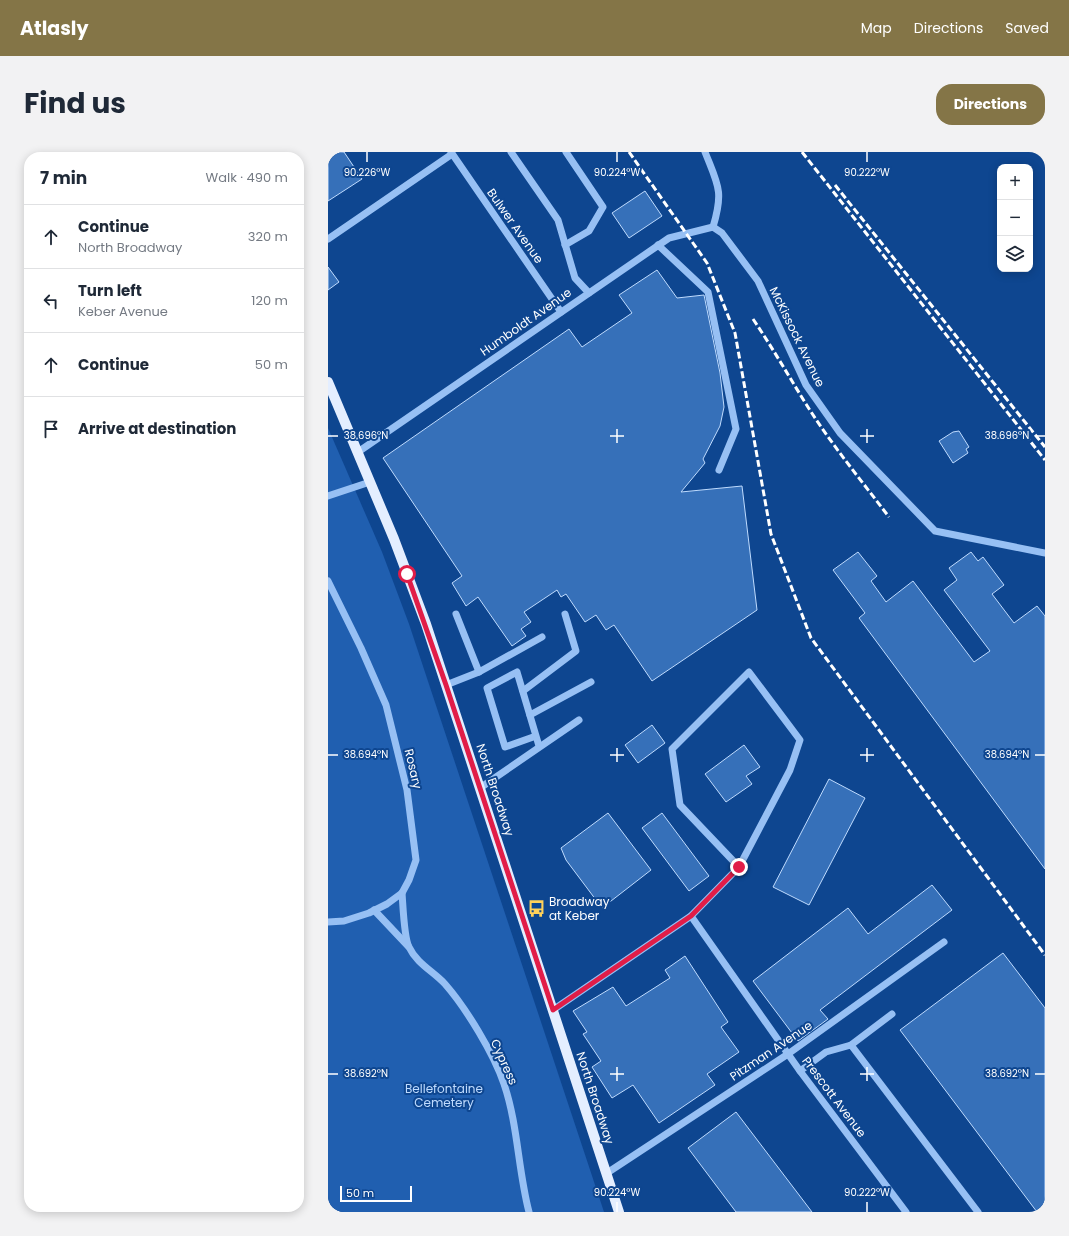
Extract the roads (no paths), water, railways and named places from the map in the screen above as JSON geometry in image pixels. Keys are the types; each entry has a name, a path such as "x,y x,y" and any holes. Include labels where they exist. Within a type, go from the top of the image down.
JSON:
{"main road":[{"name":"North Broadway","path":"328,382 413,588 619,1212"}],"street":[{"path":"511,152 558,220 575,278 589,292"},
{"path":"565,245 589,231 603,207 566,152"},
{"path":"705,152 719,189 717,214 713,227"},
{"path":"328,239 451,153"},
{"name":"Bulwer Avenue","path":"451,153 560,312"},
{"name":"Humboldt Avenue","path":"358,452 669,238 713,227"},
{"name":"McKissock Avenue","path":"713,227 722,233 758,281 806,385 840,433 935,531 1045,553"},
{"path":"658,245 708,292 736,429 719,470"},
{"path":"328,496 370,482"},
{"name":"Rosary","path":"328,581 361,648 386,705 405,782 416,860 409,880 402,893"},
{"path":"456,614 479,672"},
{"path":"523,692 576,651 565,614"},
{"path":"446,685 479,672 542,637"},
{"path":"536,736 505,746 487,688 517,672 539,746"},
{"path":"553,1010 691,916 739,867 790,770 800,740 748,672 672,749 680,805 739,867"},
{"path":"530,715 591,682"},
{"path":"480,788 539,746 579,720"},
{"path":"328,922 344,920 374,910 402,893"},
{"name":"Cypress","path":"402,893 408,946"},
{"name":"Cypress","path":"374,910 408,946 418,961 444,984 477,1030 504,1083 516,1137 524,1192 529,1212"},
{"name":"Prescott Avenue","path":"691,916 800,1071 906,1212"},
{"name":"Pitzman Avenue","path":"606,1173 788,1054 944,942"},
{"path":"800,1071 826,1052 851,1045 892,1014"},
{"path":"851,1045 978,1212"}],"railway":[{"path":"629,152 707,263 735,333 771,534 811,638 1045,955"},
{"path":"802,152 1045,460"},
{"path":"835,185 1045,447"},
{"path":"753,319 816,419 836,448 889,517"}],"place":[{"name":"Broadway at Keber","path":"536,909"}],"park label":[{"name":"Bellefontaine Cemetery","path":"444,1096"}]}
